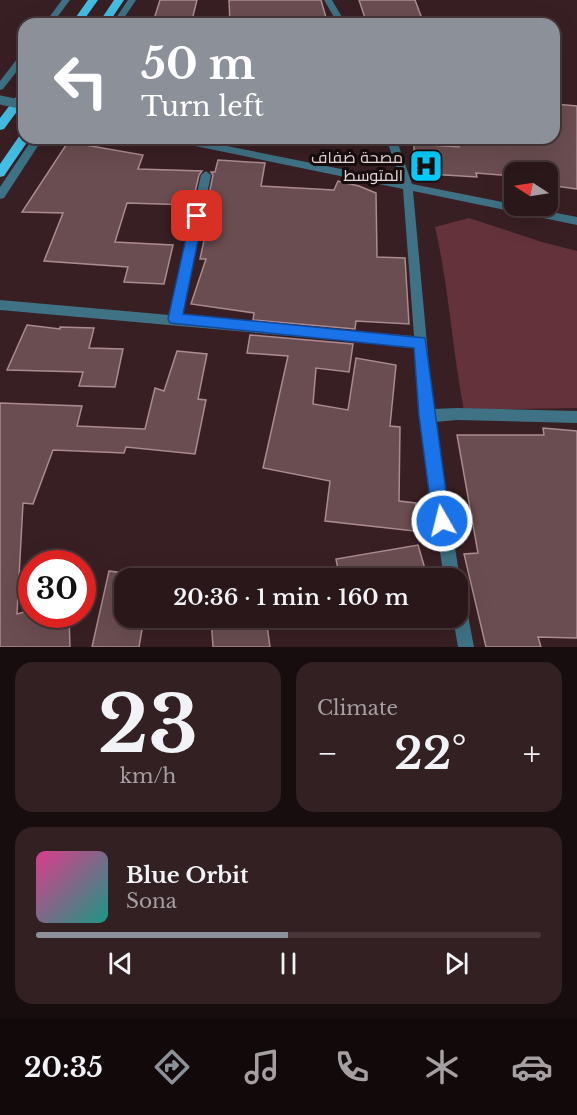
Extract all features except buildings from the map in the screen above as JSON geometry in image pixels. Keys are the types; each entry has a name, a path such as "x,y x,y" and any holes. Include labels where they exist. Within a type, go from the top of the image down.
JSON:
{"main road":[{"path":"80,18 93,0"},
{"path":"107,18 119,0"},
{"path":"0,126 18,102"},
{"path":"0,172 20,144"}],"street":[{"path":"52,18 66,0"},
{"path":"120,18 132,0"},
{"path":"328,0 338,18"},
{"path":"0,87 18,64"},
{"path":"0,99 18,104"},
{"path":"0,195 34,144"},
{"path":"199,144 577,221"},
{"path":"393,144 408,188 427,416 450,568"},
{"path":"175,319 206,175"},
{"path":"0,305 420,342"},
{"path":"427,416 457,414 577,417"},
{"path":"462,628 466,647"}],"shaded area":[{"path":"469,218 577,251 577,408 464,410 444,272 435,227"}],"place":[{"name":"مصحة ضفاف المتوسط","path":"426,166"}],"route":[{"path":"197,216 175,319 420,342 427,416 442,521"}]}
